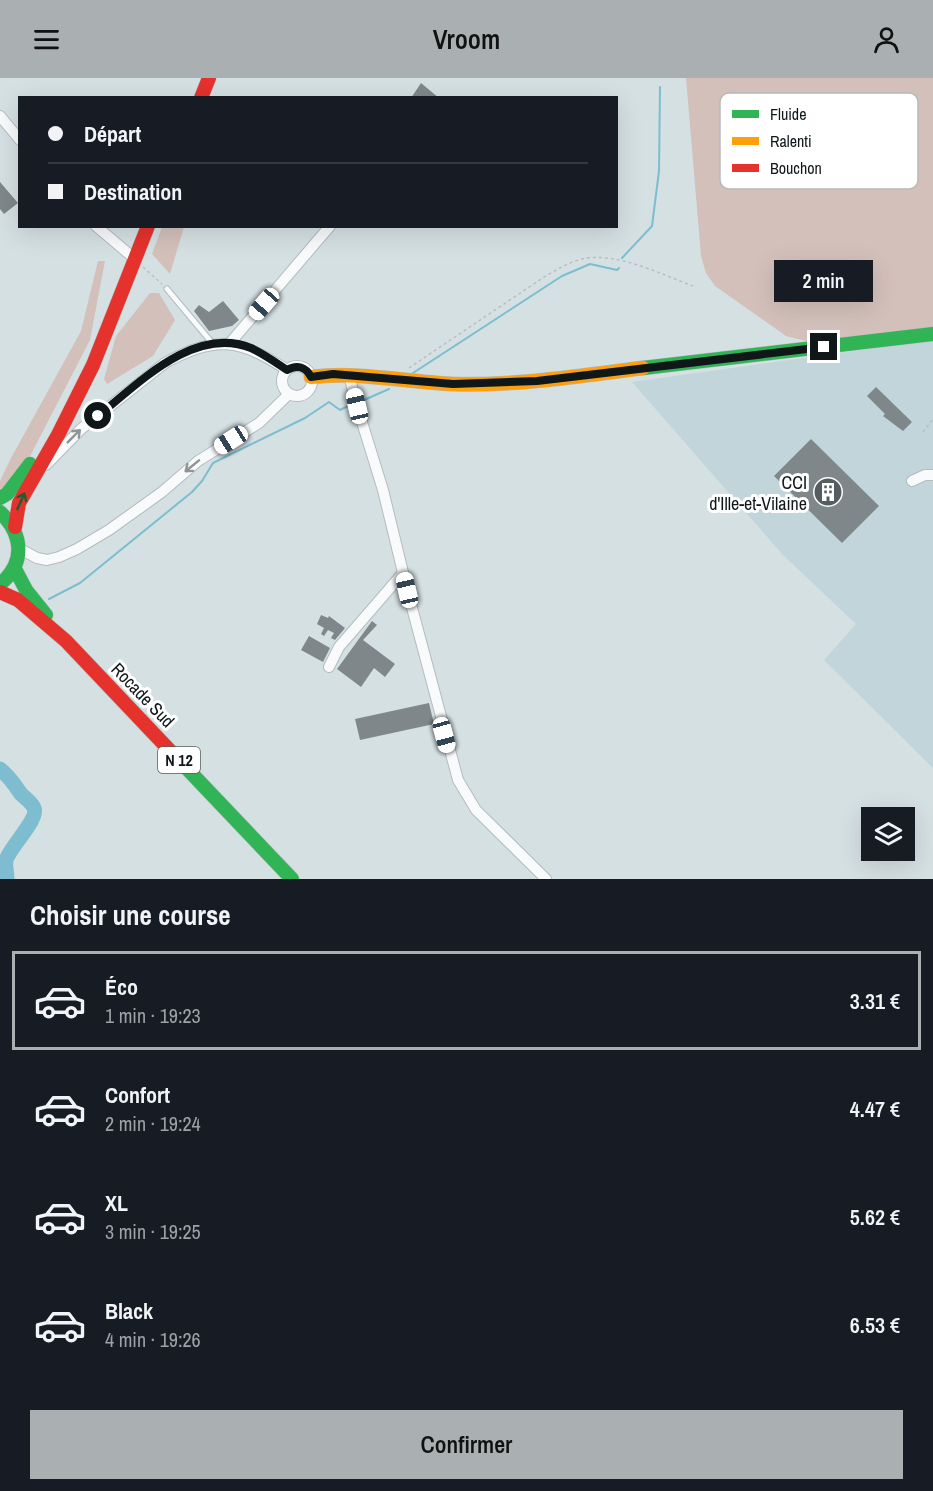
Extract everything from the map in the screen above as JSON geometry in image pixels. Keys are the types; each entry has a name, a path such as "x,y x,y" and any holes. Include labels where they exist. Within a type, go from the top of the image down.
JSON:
{"main road":[{"path":"202,96 209,78"},
{"path":"0,498 8,494 36,455 122,292 140,263 148,228"},
{"path":"0,584 15,569 20,549 15,527 19,503 93,365 122,292"},
{"path":"311,377 333,374 453,384 537,381 931,337"},
{"path":"0,512 15,527"},
{"name":"Rocade Sud","path":"15,569 26,590 66,641 292,879"},
{"name":"Rocade Sud","path":"0,592 18,600 66,641"}],"street":[{"path":"0,116 18,138"},
{"path":"98,228 140,263"},
{"path":"230,344 328,228"},
{"path":"33,478 81,429 165,363 198,347 230,344 250,348 287,370"},
{"path":"295,366 302,367 311,377 311,386 305,394 294,396 289,394 282,385 282,378 287,370 295,366"},
{"path":"349,375 383,490 458,780 476,810 546,879"},
{"path":"20,549 37,558 47,560 59,558 76,549 144,504 198,461 259,423 289,394"},
{"path":"912,482 925,475 933,475"},
{"path":"329,667 339,647 403,573"}],"lane":[{"path":"167,289 213,345"}],"path":[{"path":"393,379 541,279 561,267 582,259 610,258 693,286"},
{"path":"140,263 167,289"},
{"path":"923,432 933,419"}],"shaded area":[{"path":"686,78 933,78 933,328 814,343 786,336 715,286 706,273 701,256"},
{"path":"162,228 184,228 170,274 152,254"},
{"path":"98,261 105,261 90,340 26,464 0,496 0,481 11,458 81,331"},
{"path":"150,293 159,293 175,320 153,356 107,384 104,379 116,336"},
{"path":"933,340 933,768 824,660 856,624 783,555 632,382"}],"building":[{"path":"421,83 437,96 412,96"},
{"path":"0,182 18,203 4,214 0,209"},
{"path":"223,301 239,320 232,326 209,331 194,311 199,305 209,312"},
{"path":"876,387 912,422 903,431 883,416 885,414 867,396"},
{"name":"CCI d'Ille-et-Vilaine","path":"811,439 879,506 842,543 774,476"},
{"path":"321,615 328,618 329,616 345,628 335,640 331,638 334,633 328,630 324,636 321,634 324,628 317,624"},
{"path":"372,621 377,625 363,640 395,664 385,677 374,668 361,687 337,669"},
{"path":"309,636 330,648 323,662 301,650"},
{"path":"429,703 434,724 360,740 355,719"}],"waterway":[{"path":"622,258 652,226 659,171 660,87"},
{"path":"413,373 562,276 590,264 617,270 619,268"},
{"path":"364,400 389,389"},
{"path":"49,599 80,583 192,492 213,463 305,418 329,402 340,410 350,405"},
{"path":"0,769 34,808 32,819 6,860 7,879"}],"traffic: fast":[{"path":"643,368 933,334"},
{"path":"0,498 7,494 30,464"},
{"path":"0,512 13,530 18,548 14,567 0,584"},
{"path":"15,569 26,590 46,615"},
{"path":"176,757 292,879"}],"traffic: slow":[{"path":"311,377 346,375 434,383 476,384 548,380 643,368"}],"traffic: jam":[{"path":"202,96 209,78"},
{"path":"15,527 19,503 58,435 93,365 147,228"},
{"path":"0,592 18,600 66,641 176,757"}],"place":[{"name":"CCI d'Ille-et-Vilaine","path":"828,492"}],"route":[{"path":"98,416 165,363 180,354 198,347 218,345 230,344 250,348 269,357 287,370 295,366 302,367 309,372 311,377 333,374 453,384 537,381 824,347"}]}
